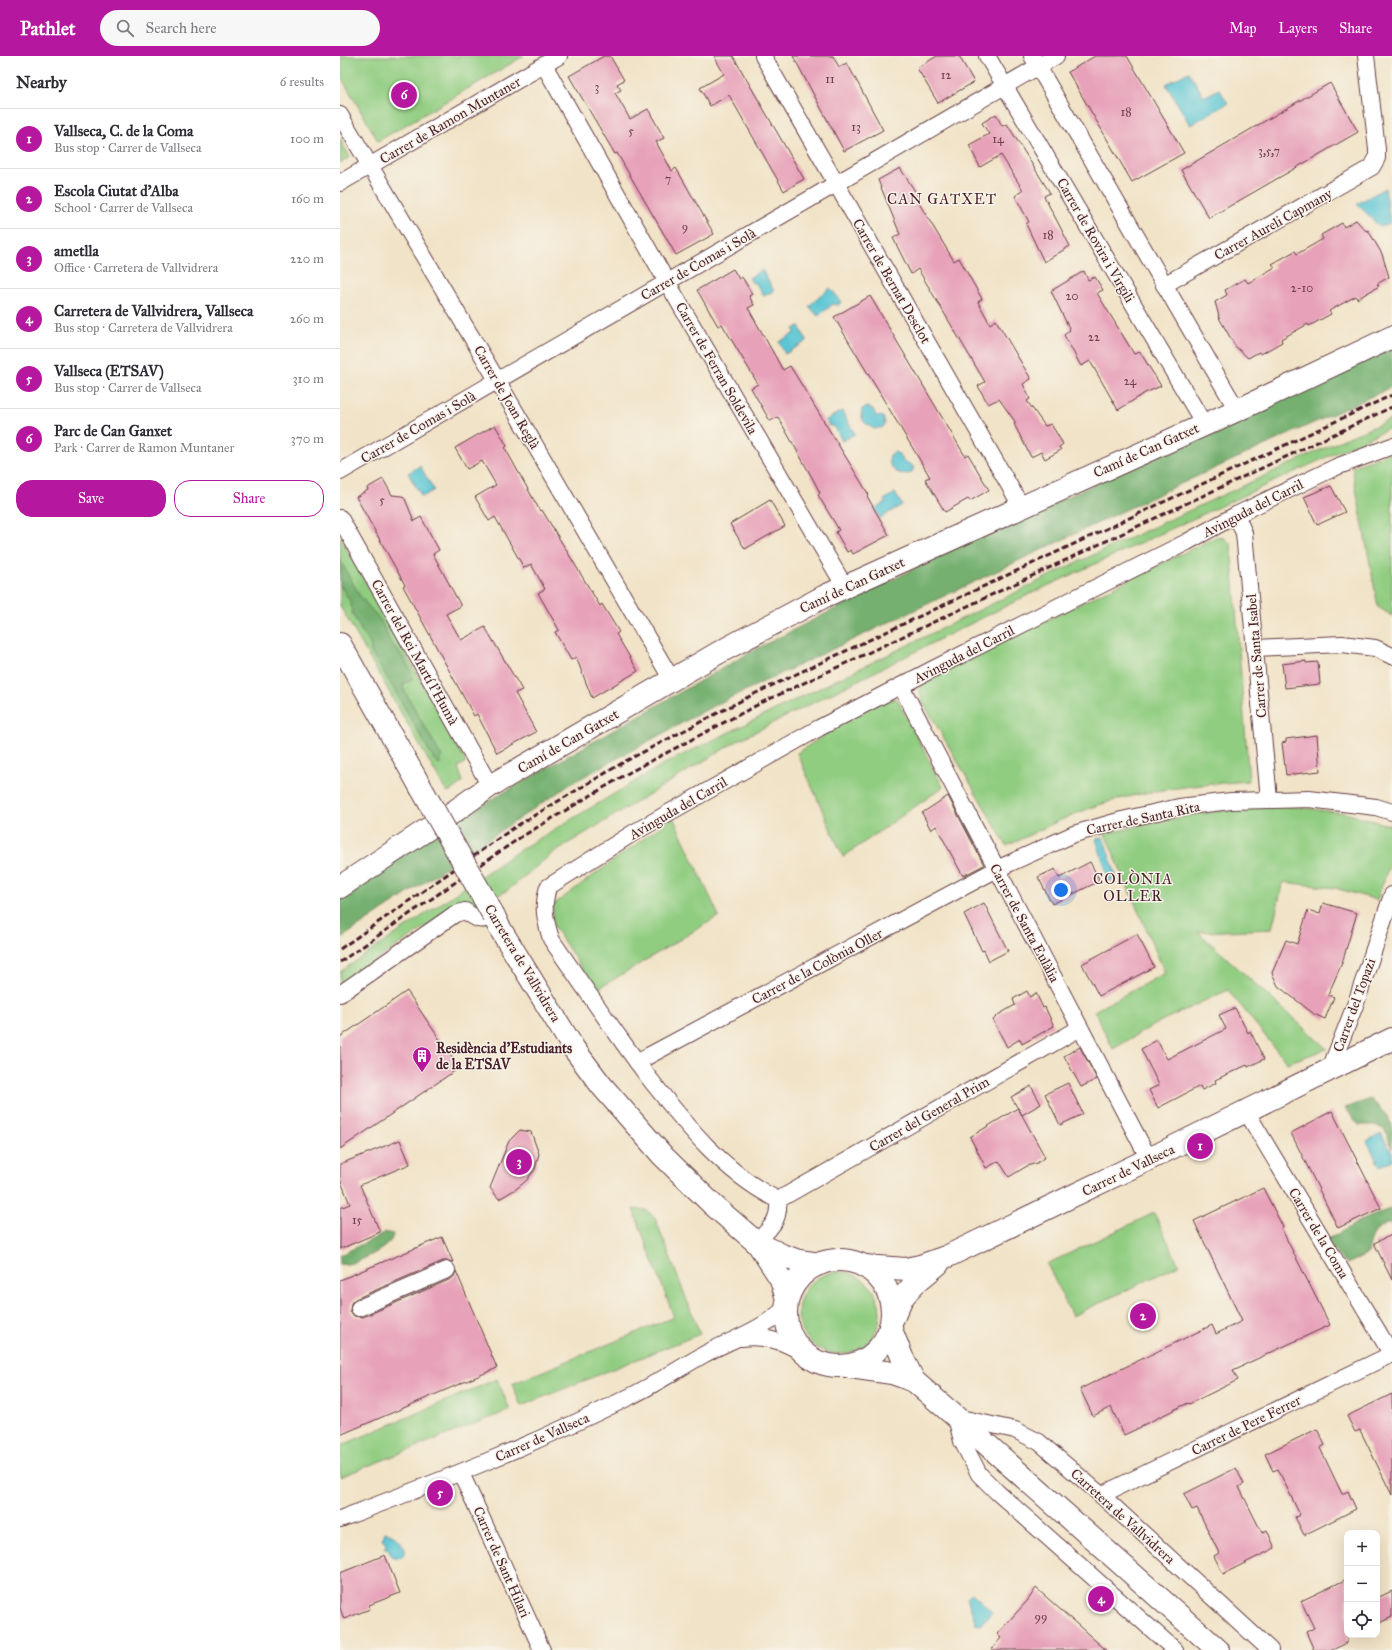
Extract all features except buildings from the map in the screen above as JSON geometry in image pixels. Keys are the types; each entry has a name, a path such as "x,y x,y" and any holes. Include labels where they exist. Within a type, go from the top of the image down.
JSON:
{"street":[{"name":"Carrer de Ramon Muntaner","path":"340,183 559,56"},
{"name":"Carrer de Bernat Desclot","path":"764,56 1021,506"},
{"name":"Carrer de Rovira i Virgili","path":"988,56 1204,424"},
{"name":"Carrer de Comas i Solà","path":"340,472 1005,86 1035,61 1056,56"},
{"name":"Carrer Aureli Capmany","path":"1164,285 1372,167 1377,158 1366,56"},
{"path":"1035,61 1237,410"},
{"name":"Carrer de Ferran Soldevila","path":"544,64 667,282 845,587"},
{"name":"Carrer de Joan Reglà","path":"340,115 498,380 672,680"},
{"name":"Camí de Can Gatxet","path":"340,887 490,786 718,653 825,596 1021,506 1237,410 1392,337"},
{"name":"Avinguda del Carril","path":"637,1062 551,940 544,916 545,898 548,887 654,821 819,728 937,667 1187,542 1236,515 1336,467 1392,446"},
{"name":"Carrer de Santa Isabel","path":"1236,515 1244,533 1269,799"},
{"name":"Carrer del Rei Martí l'Humà","path":"340,518 490,786"},
{"name":"Carretera de Vallvidrera","path":"340,644 494,916 566,1036 601,1085 663,1156 713,1205 757,1244 781,1279 786,1303"},
{"path":"1255,648 1342,644 1374,648 1392,656"},
{"name":"Carrer de Santa Eulàlia","path":"901,686 1149,1159"},
{"name":"Carrer de Santa Rita","path":"997,869 1074,834 1122,820 1179,807 1231,801 1309,799 1376,807 1392,812"},
{"name":"Carrer de la Colònia Oller","path":"637,1062 997,869"},
{"name":"Carrer del Topazi","path":"1330,1069 1357,1000 1392,895"},
{"path":"340,994 455,914 465,911 478,920 484,920 494,916"},
{"name":"Carrer del General Prim","path":"778,1200 1080,1028"},
{"name":"Carrer de Vallseca","path":"948,1256 1392,1039"},
{"path":"637,1062 670,1105 715,1155 762,1192 778,1200 779,1213 773,1225 757,1244"},
{"name":"Carrer de la Coma","path":"1246,1111 1392,1355"},
{"name":"Carretera de Vallvidrera","path":"757,1244 799,1261 820,1264"},
{"path":"864,1266 906,1269 920,1266 948,1256"},
{"path":"892,1323 890,1297 880,1278 864,1266 855,1262 834,1260 820,1264 800,1276 792,1287 786,1303 785,1313 788,1332 792,1341 803,1353 816,1362 828,1366 850,1367 861,1362 878,1350 885,1341 902,1298 914,1284 948,1256"},
{"path":"359,1308 453,1267"},
{"name":"Carrer de Vallseca","path":"340,1519 462,1473 630,1397 704,1354 771,1320 786,1303"},
{"name":"Carretera de Vallvidrera","path":"892,1323 902,1357 914,1382"},
{"name":"Carrer de Vallseca","path":"737,1338 753,1336 772,1339 789,1345 803,1353"},
{"name":"Carrer de Pere Ferrer","path":"1101,1495 1392,1355"},
{"name":"Carretera de Vallvidrera","path":"850,1367 892,1373 914,1382 956,1417 1218,1650"},
{"path":"956,1417 962,1441 979,1474 996,1492 1175,1650"},
{"name":"Carretera de Vallvidrera","path":"956,1417 1015,1430 1039,1442 1101,1495 1270,1650"},
{"name":"Carrer de Sant Hilari","path":"462,1473 542,1650"}],"green space":[{"path":"340,56 524,56 378,141 340,75"},
{"path":"340,139 350,157 340,163"},
{"path":"1392,348 1392,387 1163,492 715,705 572,783 340,939 340,899 421,843 489,801 758,648 945,553"},
{"path":"1392,419 1392,427 1030,594 737,741 554,852 508,890 477,906 467,899 340,985 340,972 518,851 666,763 1078,562 1344,439"},
{"path":"1392,452 1392,616 1378,607 1352,467"},
{"path":"340,537 466,762 458,767 463,782 447,793 340,606"},
{"path":"1216,537 1224,538 1231,544 1249,781 1167,789 1126,797 1078,813 1047,826 1007,846 922,701 920,692 921,685 933,676"},
{"path":"340,560 360,596 381,621 390,641 402,656 411,671 412,680 403,684 404,690 442,757 440,765 434,760 371,652 370,643 352,613 351,603 340,585"},
{"path":"881,698 897,699 943,787 843,857 797,753"},
{"path":"1286,806 1345,813 1392,826 1392,857 1377,900 1335,888 1283,882 1272,929 1198,932 1327,1049 1287,1063 1228,990 1157,1023 1113,1049 1094,1011 1165,973 1105,834 1155,822 1216,811"},
{"path":"673,817 719,916 596,990 553,925 553,905"},
{"path":"1371,1099 1386,1115 1392,1125 1392,1149 1385,1130 1375,1125 1359,1125 1345,1108"},
{"path":"1392,1208 1392,1222 1374,1233 1368,1253 1348,1264 1338,1256 1327,1240 1360,1221"},
{"path":"633,1209 646,1210 655,1218 700,1334 521,1406 512,1384 674,1317"},
{"path":"1154,1213 1179,1265 1072,1316 1047,1264"},
{"path":"384,1232 393,1234 388,1244 367,1257 352,1263 340,1264 340,1255 379,1236"},
{"path":"839,1272 855,1275 868,1284 877,1297 880,1313 877,1329 868,1342 855,1351 839,1354 823,1351 810,1342 801,1329 798,1313 801,1297 810,1284 823,1275"},
{"path":"497,1379 510,1410 340,1477 340,1446"}],"water":[{"path":"1189,72 1204,97 1219,89 1228,103 1190,125 1166,84"},
{"path":"1385,188 1390,223 1380,227 1357,204"},
{"path":"762,270 774,291 764,296 755,282 752,283 749,278"},
{"path":"830,288 842,302 838,305 833,304 818,316 809,306"},
{"path":"799,326 807,341 785,354 779,342 795,333 794,329"},
{"path":"867,407 873,409 876,416 883,417 885,423 883,427 874,429 864,422 861,415 862,409"},
{"path":"842,411 855,434 842,441 834,426 829,426 826,420"},
{"path":"895,452 900,455 903,461 913,466 911,473 902,474 894,470 889,460 890,455"},
{"path":"420,466 434,490 422,497 408,473"},
{"path":"895,493 902,505 880,518 874,509 885,503 884,500"},
{"path":"1103,837 1117,878 1107,882 1105,878 1108,876 1096,839"},
{"path":"1381,1133 1392,1153 1392,1160 1380,1167 1367,1141"},
{"path":"385,1532 393,1534 403,1545 404,1553 402,1557 397,1558 391,1556 388,1549 385,1548 386,1544 382,1540"},
{"path":"972,1593 992,1612 980,1625 976,1624 967,1598"}],"railway":[{"path":"340,949 515,827 624,762 756,693 1392,395"},
{"path":"340,962 521,837 630,772 761,703 1392,407"}],"place":[{"name":"Parc de Can Ganxet","path":"404,95"},
{"name":"Residència d'Estudiants de la ETSAV","path":"422,1073"},
{"name":"Vallseca, C. de la Coma","path":"1200,1146"},
{"name":"ametlla","path":"519,1162"},
{"name":"Escola Ciutat d'Alba","path":"1143,1316"},
{"name":"Vallseca (ETSAV)","path":"440,1493"},
{"name":"Carretera de Vallvidrera, Vallseca","path":"1101,1599"}],"district":[{"name":"CAN GATXET","path":"942,199"},
{"name":"COLÒNIA OLLER","path":"1133,888"}]}
